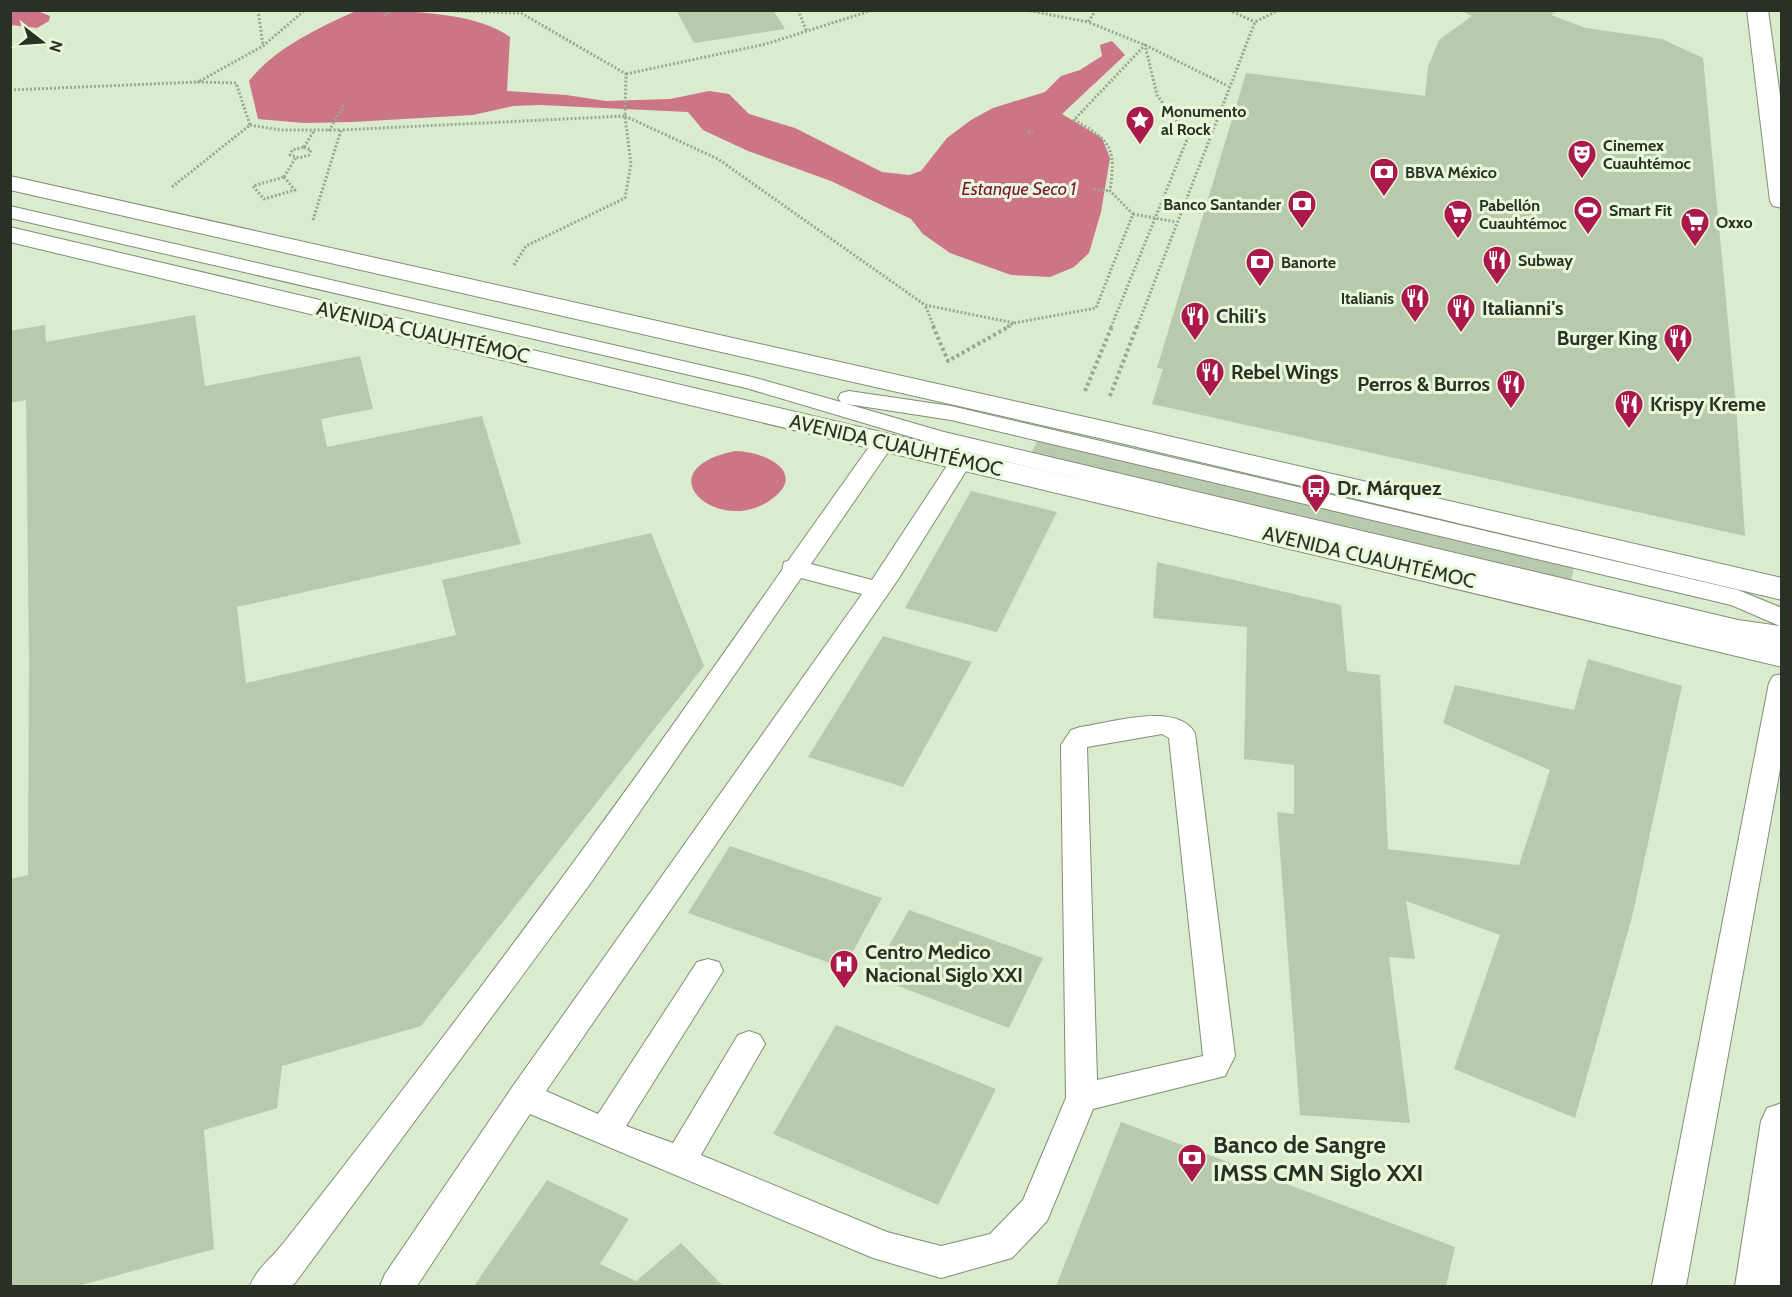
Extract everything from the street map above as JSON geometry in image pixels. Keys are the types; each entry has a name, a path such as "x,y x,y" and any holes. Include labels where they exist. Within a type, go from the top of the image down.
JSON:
{"main road":[{"path":"1758,10 1782,201"},
{"path":"10,183 1112,432 1782,589"},
{"name":"AVENIDA CUAUHTÉMOC","path":"10,234 1782,656"},
{"path":"1757,1287 1782,1121"}],"lane":[{"path":"10,212 752,383 938,438 1738,629 1782,635"},
{"path":"752,383 951,413 1726,595 1782,618"},
{"path":"267,1287 283,1271 441,1068 677,740 793,568 884,442"},
{"path":"397,1287 524,1096 876,590 962,460"},
{"path":"793,568 876,590"},
{"path":"1670,1287 1782,683"},
{"path":"524,1096 604,1132 680,1161 885,1247 941,1262 1000,1247 1035,1210 1082,1098 1074,745 1080,737 1166,724 1177,728 1182,733 1219,1056 1214,1066 1202,1070 1082,1098"},
{"path":"604,1132 708,971"},
{"path":"680,1161 749,1044"}],"path":[{"path":"258,10 263,46"},
{"path":"198,82 263,46 305,10"},
{"path":"384,16 392,10"},
{"path":"423,10 521,14 626,74 766,44 873,10"},
{"path":"798,10 807,32"},
{"path":"1026,10 1088,22 1145,45 1228,86"},
{"path":"1088,22 1096,10"},
{"path":"1229,10 1255,22"},
{"path":"1110,396 1228,86 1255,22 1279,10"},
{"path":"1110,191 1115,158 1105,136 1074,120 1145,45"},
{"path":"1086,391 1188,137 1157,95 1145,45"},
{"path":"513,267 526,246 625,198 631,164 625,116 626,74"},
{"path":"10,90 236,82 250,125"},
{"path":"329,131 345,103"},
{"path":"166,192 250,125 280,130 329,131 625,116 718,159 925,305 1014,324"},
{"path":"312,224 341,130"},
{"path":"304,147 310,150 310,153 291,156 290,152 304,147 314,131"},
{"path":"1028,131 1033,133"},
{"path":"284,177 295,190 264,199 253,186 284,177 296,157"},
{"path":"1094,189 1110,191 1133,214 1176,222"},
{"path":"925,305 948,361 1014,324 1096,308 1133,214"}],"water":[{"path":"10,11 38,11 50,16 49,21 37,28 11,25"},
{"name":"Estanque Seco 1","path":"356,11 436,14 457,17 495,28 510,37 507,91 566,95 606,101 670,99 709,91 729,94 749,114 795,128 882,172 909,175 921,171 947,138 971,120 993,108 1045,92 1061,76 1080,70 1102,56 1100,45 1112,41 1125,55 1062,114 1102,138 1110,158 1101,212 1089,253 1074,267 1050,277 1011,275 950,253 923,234 911,219 831,181 748,151 703,130 688,112 540,105 513,106 473,115 352,122 304,123 258,119 249,81 284,49 327,24"},
{"path":"735,451 770,459 779,466 784,473 785,481 781,491 769,501 749,510 729,511 711,506 698,496 692,484 694,472 708,460"}],"building":[{"path":"676,10 773,10 785,29 694,43"},
{"name":"Pabellón Cuauhtémoc","path":"1460,10 1558,10 1551,15 1586,28 1662,39 1703,58 1736,406 1745,536 1152,404 1163,369 1157,368 1246,73 1425,96 1428,67 1439,40 1472,16"},
{"path":"195,315 205,386 360,356 373,409 321,419 327,447 482,416 521,544 237,607 246,683 456,635 442,580 651,533 704,666 421,1026 282,1066 277,1108 204,1130 214,1249 78,1286 14,1286 10,1285 10,879 28,875 29,660 26,400 10,403 10,331 45,325 46,342"},
{"path":"1037,441 1080,451 1084,444 1574,567 1569,591 1031,454"},
{"path":"971,491 1057,512 997,632 905,608"},
{"path":"1157,562 1341,605 1347,671 1380,675 1388,849 1519,865 1550,770 1443,723 1455,685 1574,710 1588,659 1682,686 1632,917 1575,1118 1454,1069 1500,935 1406,901 1415,959 1389,957 1410,1123 1300,1115 1277,812 1294,814 1294,765 1244,759 1247,627 1153,618"},
{"path":"883,636 972,662 903,787 808,757"},
{"path":"730,846 882,898 844,968 688,913"},
{"path":"909,910 1043,958 1009,1028 872,976"},
{"path":"836,1025 996,1089 938,1205 773,1134"},
{"name":"Banco de Sangre IMSS CMN Siglo XXI","path":"1121,1122 1455,1247 1446,1286 1056,1286"},
{"path":"547,1180 629,1219 600,1264 636,1281 681,1243 723,1286 474,1286"}],"place":[{"name":"Monumento al Rock","path":"1140,146"},
{"name":"Cinemex Cuauhtémoc","path":"1582,180"},
{"name":"BBVA México","path":"1384,198"},
{"name":"Banco Santander","path":"1302,230"},
{"name":"Smart Fit","path":"1588,236"},
{"name":"Pabellón Cuauhtémoc","path":"1458,240"},
{"name":"Oxxo","path":"1695,248"},
{"name":"Subway","path":"1497,286"},
{"name":"Banorte","path":"1260,288"},
{"name":"Italianis","path":"1415,324"},
{"name":"Italianni's","path":"1461,334"},
{"name":"Chili's","path":"1195,342"},
{"name":"Burger King","path":"1678,364"},
{"name":"Rebel Wings","path":"1210,398"},
{"name":"Perros & Burros","path":"1511,410"},
{"name":"Krispy Kreme","path":"1629,430"},
{"name":"Dr. Márquez","path":"1316,514"},
{"name":"Centro Medico Nacional Siglo XXI","path":"844,990"},
{"name":"Banco de Sangre IMSS CMN Siglo XXI","path":"1192,1184"}]}
